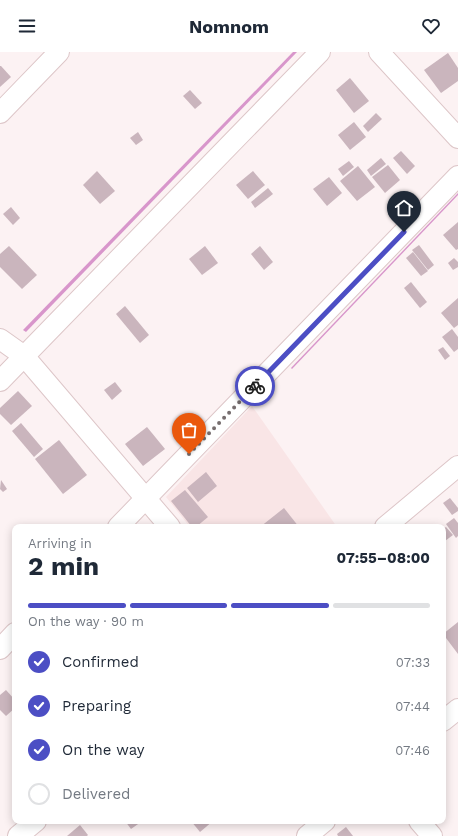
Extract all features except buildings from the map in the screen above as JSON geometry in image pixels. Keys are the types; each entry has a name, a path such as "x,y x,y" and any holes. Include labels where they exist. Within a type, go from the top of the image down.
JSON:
{"street":[{"path":"0,113 59,52"},
{"path":"0,381 320,52"},
{"path":"379,52 458,138"},
{"path":"121,524 458,176"},
{"path":"0,338 24,356 168,524"},
{"path":"389,524 458,466"},
{"path":"0,649 12,636"},
{"path":"446,719 458,709"},
{"path":"18,836 32,824"},
{"path":"307,836 321,824"},
{"path":"422,824 432,836"}],"shaded area":[{"path":"293,52 297,52 26,332 23,330"},
{"path":"458,193 458,195 292,369 291,368"},
{"path":"252,406 335,524 188,524 166,497"}],"way so far":[{"path":"189,454 255,386"}],"route":[{"path":"255,386 404,232"}]}
